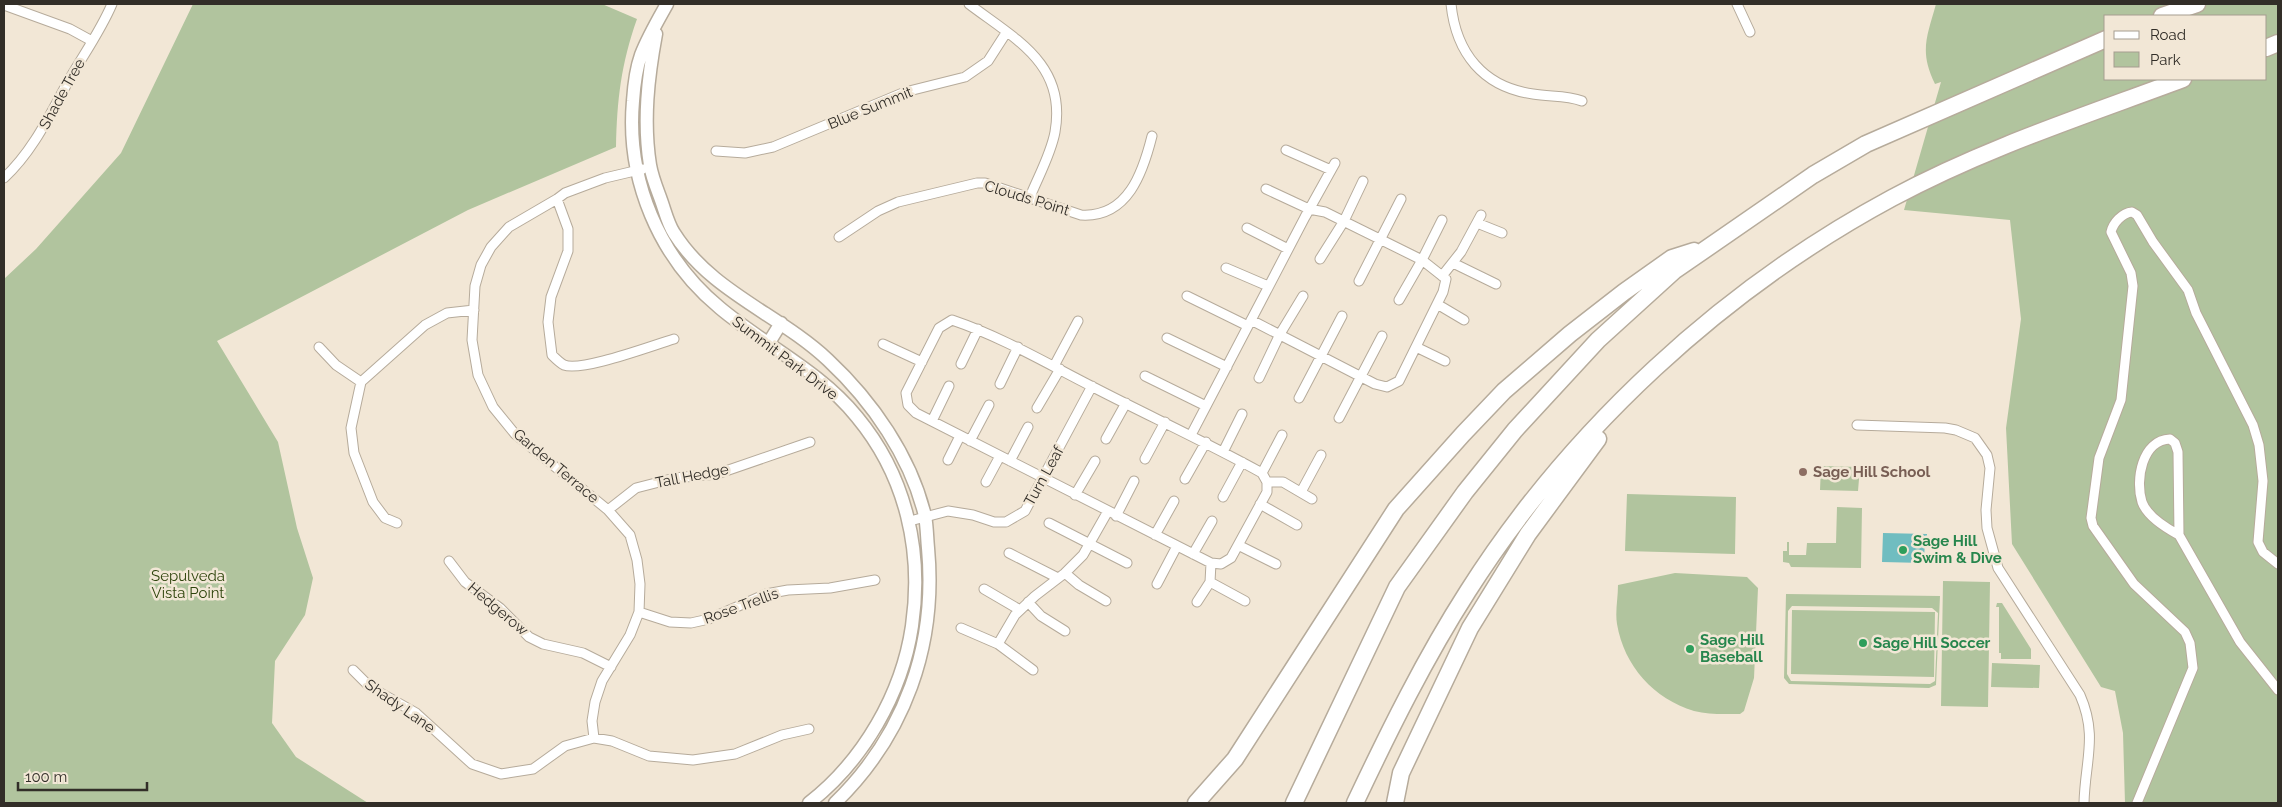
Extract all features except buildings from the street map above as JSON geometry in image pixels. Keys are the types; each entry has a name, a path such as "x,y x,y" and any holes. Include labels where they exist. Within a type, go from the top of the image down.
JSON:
{"highway":[{"path":"2165,15 2198,4"},
{"path":"1294,803 1397,587 1465,492 1515,430 1598,340 1674,271 1813,176 1866,144 2104,40"},
{"path":"1355,803 1428,658 1467,592 1531,502 1617,406 1700,329 1775,271 1816,243 1890,200 2002,146 2180,80"},
{"path":"1196,803 1234,759 1396,509 1462,434 1516,380 1570,334 1624,292 1672,258 1713,244"},
{"path":"1395,803 1401,773 1470,628 1528,534 1600,436 1617,406"}],"street":[{"name":"Shade Tree","path":"4,178 37,138 103,24 112,4"},
{"name":"Summit Park Drive","path":"667,4 641,56 635,80 631,120 637,170 648,209 676,261 717,306 810,374 851,410 870,433 895,480 910,521 915,548 916,604 910,638 891,698 861,748 845,769 809,803"},
{"path":"970,4 1028,48 1048,73 1057,112 1054,134 1030,197"},
{"path":"1451,4 1459,40 1472,62 1486,75 1501,86 1512,90 1534,94 1566,96 1582,101"},
{"path":"1737,4 1750,32"},
{"path":"4,6 70,29 92,41"},
{"name":"Summit Park Drive","path":"660,17 647,96 646,130 650,167 674,232 697,263 717,282 781,323 822,355 867,402 895,445 911,476 925,517 930,574 926,636 907,696 889,736 858,781 835,803"},
{"name":"Blue Summit","path":"716,151 745,153 772,147 905,92 965,77 988,61 1006,33"},
{"name":"Clouds Point","path":"838,237 878,211 898,202 962,185 985,183 1082,215 1095,215 1124,199 1134,186 1139,179 1152,136"},
{"path":"1191,434 1288,248 1333,167 1286,150"},
{"name":"Garden Terrace","path":"594,738 592,721 594,702 602,681 630,635 638,612 640,584 637,560 630,535 608,510 515,434 493,407 476,366 472,340 475,286 481,264 491,247 509,226 557,200 565,193 605,178 650,167"},
{"path":"1320,259 1344,221 1362,181"},
{"path":"1266,189 1309,209 1326,212 1422,260 1444,277"},
{"path":"1359,281 1401,199"},
{"path":"557,200 568,229 568,251 551,296 548,322 552,355 563,365 573,366 593,363 674,339"},
{"path":"2137,803 2189,681 2193,658 2190,643 2185,632 2134,584 2092,526 2091,518 2098,458 2121,400 2132,280 2111,232 2112,226 2126,213 2132,212 2137,215 2153,242 2188,290 2196,313 2245,407 2259,445 2263,481 2258,542 2264,552 2278,564"},
{"path":"1187,296 1249,323 1280,334 1360,376 1387,387 1400,381 1437,304 1444,277 1461,252 1479,219 1502,234"},
{"path":"1399,300 1442,220"},
{"path":"1247,228 1288,248"},
{"path":"1453,263 1496,284"},
{"path":"1226,268 1268,286"},
{"path":"1260,378 1280,334 1302,296"},
{"path":"1437,304 1464,320"},
{"path":"397,523 385,518 373,502 354,453 351,428 361,382 425,324 447,313 474,310"},
{"path":"1299,398 1342,316"},
{"path":"952,320 978,329 1018,347 1092,386 1191,434 1262,473 1267,482 1267,492 1231,558 1221,564 1211,564 916,413 908,405 906,393 940,328 952,320"},
{"path":"1037,408 1078,321"},
{"path":"768,344 781,323"},
{"path":"961,364 978,329"},
{"path":"1339,418 1382,336"},
{"path":"1167,338 1227,367"},
{"path":"883,344 922,362"},
{"path":"319,347 336,365 361,382"},
{"path":"1000,384 1018,347"},
{"path":"1416,347 1445,361"},
{"path":"810,374 822,355"},
{"path":"1145,376 1206,406"},
{"path":"932,421 949,386"},
{"name":"Turn Leaf","path":"910,521 948,511 973,515 994,522 1006,522 1026,510 1092,386"},
{"path":"1106,439 1126,403"},
{"path":"970,441 989,405"},
{"path":"1223,452 1242,414"},
{"path":"1145,459 1164,422"},
{"path":"1857,425 1932,427 1956,430 1975,438 1987,455 1990,468 1986,510 1987,528 1998,568 2080,695 2087,710 2091,730 2084,803"},
{"path":"1010,462 1028,427"},
{"path":"1262,473 1282,435"},
{"path":"948,460 960,436"},
{"path":"2179,535 2168,530 2152,516 2142,503 2139,484 2147,454 2163,439 2170,439 2175,443 2178,452 2179,535 2240,642 2278,690"},
{"name":"Tall Hedge","path":"608,510 636,488 675,478 717,474 810,442"},
{"path":"1185,479 1206,442"},
{"path":"1301,492 1321,455"},
{"path":"986,482 1000,456"},
{"path":"1075,495 1095,461"},
{"path":"1224,497 1242,462"},
{"path":"998,644 1020,610 1083,555 1134,481"},
{"path":"1267,482 1283,482 1312,499"},
{"path":"1155,535 1174,501"},
{"path":"1260,504 1297,525"},
{"path":"1193,554 1212,521"},
{"path":"1049,523 1127,563"},
{"path":"1238,545 1276,564"},
{"path":"1157,584 1177,546"},
{"path":"1009,553 1062,575 1106,602"},
{"name":"Hedgerow","path":"449,560 465,582 500,608 529,636 543,644 583,653 611,667"},
{"path":"1197,602 1210,582 1211,564"},
{"name":"Rose Trellis","path":"638,612 670,622 691,622 709,619 766,594 788,590 830,588 875,580"},
{"path":"1210,582 1245,601"},
{"path":"984,589 1020,610"},
{"path":"1028,602 1041,616 1065,630"},
{"path":"961,628 998,644 1033,670"},
{"name":"Shady Lane","path":"353,670 370,687 416,713 472,764 501,774 533,769 565,746 594,738 612,741 650,756 692,760 735,754 782,736 809,729"}],"green space":[{"name":"Sepulveda Vista Point","path":"193,4 602,4 637,19 627,51 621,82 617,114 616,147 468,210 217,341 278,442 297,528 313,578 305,615 275,661 272,723 296,757 368,803 4,803 4,279 36,249 121,153"},
{"path":"1936,4 2278,4 2278,803 2125,803 2123,733 2115,691 2101,687 2012,544 2006,428 2021,319 2010,220 1904,210 1941,82 1935,84 1927,62 1926,44"},
{"path":"1821,466 1860,467 1858,491 1820,490"},
{"path":"1627,494 1736,497 1735,554 1625,551"},
{"path":"1837,507 1862,508 1861,568 1791,567 1789,563 1783,562 1783,551 1787,551 1787,542 1789,542 1789,555 1806,555 1807,543 1836,543"},
{"name":"Sage Hill Baseball","path":"1675,573 1747,577 1758,588 1754,678 1744,711 1740,714 1705,713 1679,706 1643,679 1626,654 1617,624 1618,585"},
{"path":"1943,581 1990,582 1988,707 1941,706"},
{"path":"1786,594 1940,596 1936,685 1929,688 1789,684 1784,678","holes":["1792,606 1932,608 1938,613 1935,681 1930,684 1791,681 1787,674 1788,611"]},
{"path":"1997,603 2002,603 2031,649 2031,659 2001,659 2001,653 1999,653 1999,607 1996,607"},
{"name":"Sage Hill Soccer","path":"1792,610 1935,612 1934,677 1791,674"},
{"path":"1992,663 2040,665 2039,688 1991,687"}],"water":[{"name":"Sage Hill Swim & Dive","path":"1883,533 1927,534 1927,537 1925,537 1924,563 1882,562"}],"place":[{"name":"Sage Hill School","path":"1803,472"},
{"name":"Sage Hill Swim & Dive","path":"1903,550"},
{"name":"Sage Hill Soccer","path":"1863,643"},
{"name":"Sage Hill Baseball","path":"1690,649"}]}
